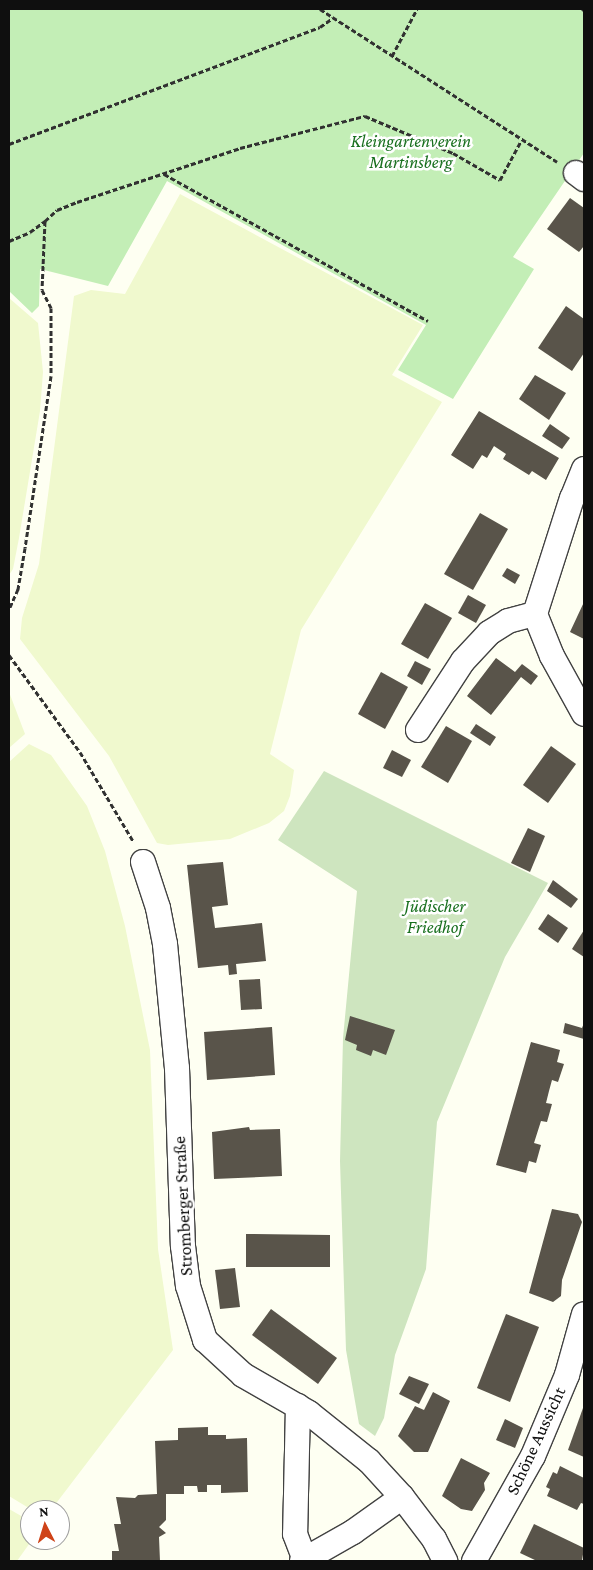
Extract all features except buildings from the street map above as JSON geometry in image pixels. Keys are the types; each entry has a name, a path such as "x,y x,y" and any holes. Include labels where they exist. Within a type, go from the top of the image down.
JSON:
{"street":[{"path":"584,469 572,498 535,614 552,656 584,714"},
{"path":"418,730 462,661 489,633 508,621 535,614"},
{"name":"Stromberger Straße","path":"143,862 165,944 177,1068 183,1246 195,1315 205,1340 221,1358 243,1375 298,1406 369,1461 402,1498 434,1539 445,1561"},
{"name":"Schöne Aussicht","path":"474,1561 533,1456 567,1375 584,1314"},
{"path":"298,1406 295,1534 303,1560 353,1532 402,1498"}],"path":[{"path":"320,9 521,141 580,176"},
{"path":"392,56 417,9"},
{"path":"9,144 320,27 333,18"},
{"path":"9,241 30,232 57,210 78,202 240,148 365,116 453,153 500,180 521,141"},
{"path":"164,174 428,321"},
{"path":"9,608 18,588 49,386 51,308 42,290 45,221"},
{"path":"9,654 80,752 120,815 143,862"}],"green space":[{"name":"Kleingartenverein Martinsberg","path":"9,9 584,9 584,153 513,257 534,269 453,399 398,370 426,325 167,181 108,286 40,269 39,306 32,313 9,291"},
{"path":"180,194 423,325 392,375 442,402 301,630 270,754 294,770 290,796 284,811 269,823 230,839 168,845 157,843 109,756 20,639 22,618 39,564 74,296 91,290 125,294"},
{"path":"9,298 38,323 43,372 40,411 19,538 13,569 9,575"},
{"path":"9,692 25,734 9,748"},
{"path":"29,744 51,755 87,806 105,851 125,926 150,1050 158,1249 173,1350 59,1500 20,1500 20,1503 9,1496 9,762"},
{"name":"Jüdischer Friedhof","path":"324,771 548,883 505,957 437,1122 426,1269 395,1355 384,1418 375,1436 359,1424 346,1350 340,1161 343,1038 357,891 278,840"},
{"path":"9,1509 20,1515 20,1550 25,1550 17,1561 9,1561"}]}
